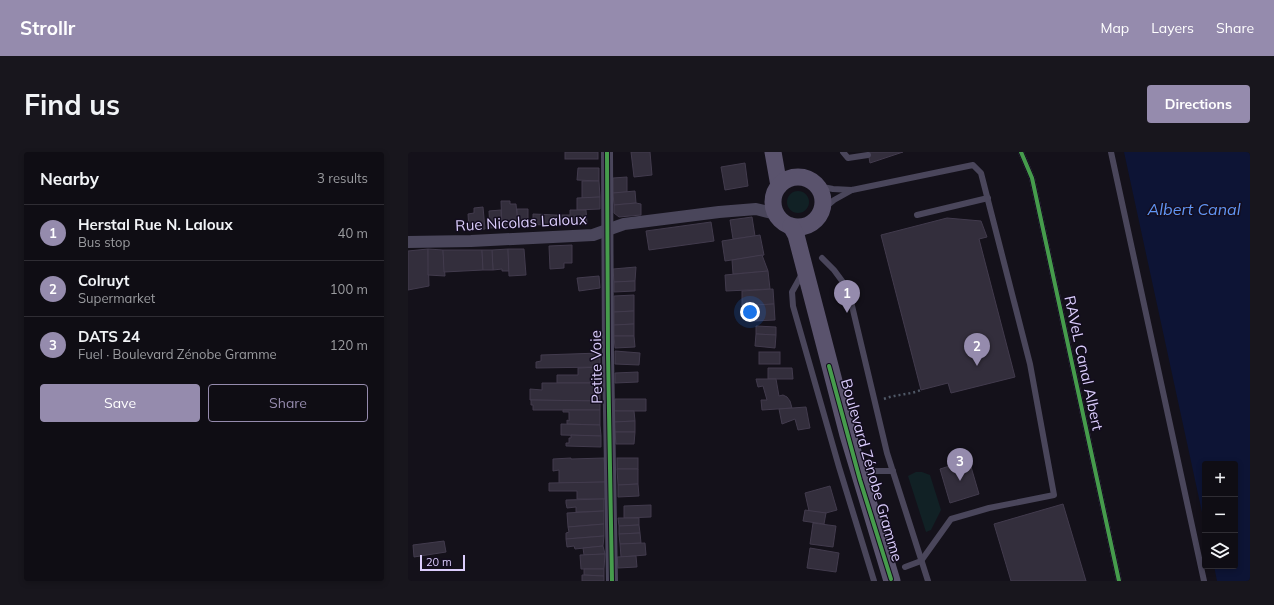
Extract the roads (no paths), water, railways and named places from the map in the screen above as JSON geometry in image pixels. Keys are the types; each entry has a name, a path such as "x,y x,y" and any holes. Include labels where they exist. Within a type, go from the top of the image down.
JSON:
{"main road":[{"path":"773,152 779,186"},
{"path":"776,214 773,198 779,186 790,178 798,177 808,179 817,186 822,193 822,210 812,222 804,226 791,226"},
{"name":"Boulevard Zénobe Gramme","path":"776,214 780,219 791,226 796,235 848,435 892,581"}],"street":[{"name":"Petite Voie","path":"608,152 607,230 612,581"},
{"name":"Rue Nicolas Laloux","path":"408,242 471,241 593,235 624,224 719,212 756,209 776,214"}],"lane":[{"path":"844,152 848,158 868,154"},
{"name":"RAVeL Canal Albert","path":"1021,152 1032,178 1119,581"},
{"path":"1111,152 1204,581"},
{"path":"817,186 852,190 973,165 981,173 1030,364 1054,495 989,508 951,519 921,561 905,567"},
{"path":"822,210 834,200 852,190"},
{"path":"917,215 988,198"},
{"name":"Boulevard Zénobe Gramme","path":"822,258 834,270 848,289 876,401 887,453 928,581"},
{"name":"Boulevard Zénobe Gramme","path":"805,269 792,292 794,306 839,468 874,581"},
{"path":"876,471 893,471"}],"water":[{"name":"Albert Canal","path":"1124,152 1250,152 1250,581 1217,581 1215,569 1238,569 1238,461 1202,461 1202,512"}],"place":[{"name":"Herstal Rue N. Laloux","path":"847,313"},
{"name":"Colruyt","path":"977,366"},
{"name":"DATS 24","path":"960,481"}]}
